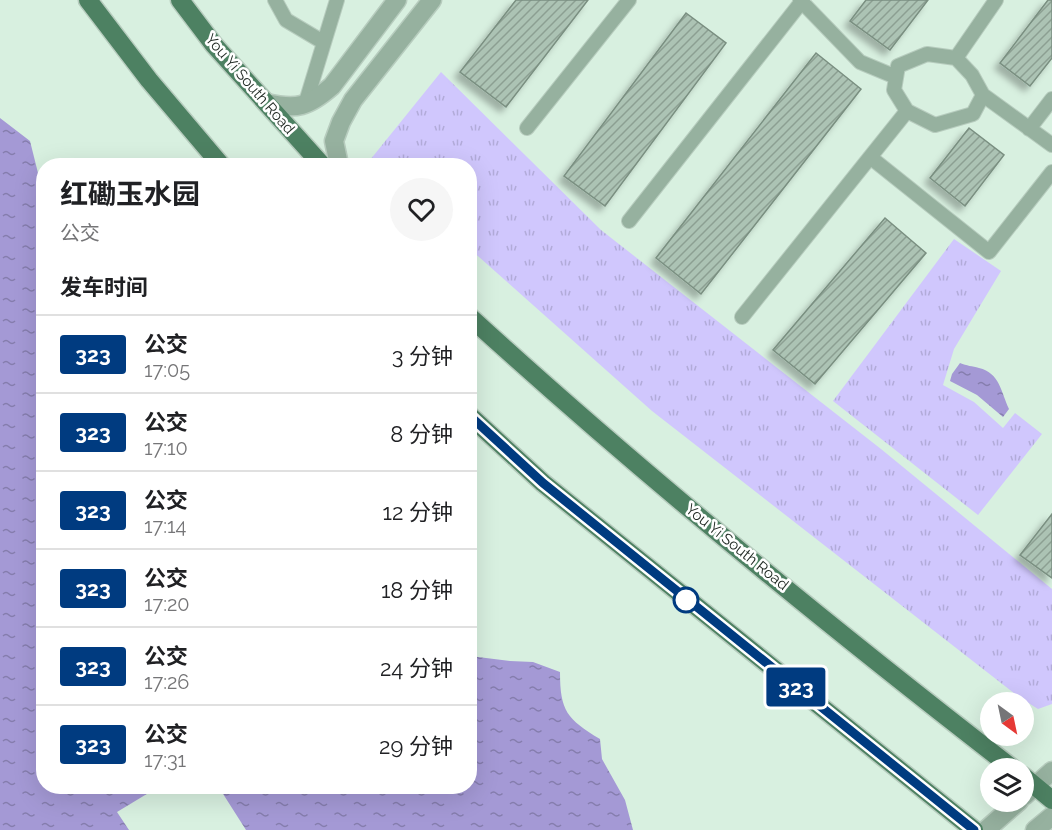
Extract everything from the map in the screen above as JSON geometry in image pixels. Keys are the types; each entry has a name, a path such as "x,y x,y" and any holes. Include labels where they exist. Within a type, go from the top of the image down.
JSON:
{"main road":[{"path":"88,0 149,80 215,158"},
{"name":"You Yi South Road","path":"180,0 214,45 316,158"},
{"name":"You Yi South Road","path":"477,323 621,452 914,692 999,758"},
{"path":"477,422 543,483 974,830"},
{"path":"1034,790 1052,800"}],"street":[{"path":"266,103 287,108 305,105 320,97 332,86 397,0"},
{"path":"338,158 334,141 345,115 354,100 432,0"},
{"path":"1034,782 1052,771"},
{"path":"986,830 1006,812"},
{"path":"1035,830 1052,816"}],"lane":[{"path":"275,0 286,20 323,42"},
{"path":"305,105 337,0"},
{"path":"527,128 629,0"},
{"path":"629,221 801,0 860,62 896,76"},
{"path":"956,58 996,0"},
{"path":"983,95 973,114 935,125 907,111 894,90 898,66 927,54 956,58 972,75 983,95 1052,146"},
{"path":"1029,129 1052,99"},
{"path":"742,317 907,111"},
{"path":"870,157 989,252 1052,172"}],"green space":[{"path":"441,72 601,230 881,449 1052,589 1052,704 1038,709 1034,706 1034,692 1013,692 652,411 477,255 477,158 372,158"},
{"path":"954,239 1001,271 954,349 943,385 974,402 1003,428 1015,413 1042,434 978,515 833,401"}],"water":[{"path":"0,118 30,141 36,165 36,794 147,794 117,812 129,830 0,830"},
{"path":"960,363 986,371 996,379 1009,409 1003,417 977,395 950,381"},
{"path":"477,657 533,662 560,672 564,705 580,726 600,739 602,759 625,800 633,830 246,830 223,794 477,794"}],"building":[{"path":"516,0 588,0 506,107 460,72"},
{"path":"866,0 928,0 890,50 850,21"},
{"path":"1048,0 1052,0 1052,58 1030,86 1000,63"},
{"path":"686,13 726,43 605,206 564,176"},
{"path":"816,53 861,89 701,294 656,258"},
{"path":"969,128 1004,155 965,206 930,178"},
{"path":"885,218 926,253 815,384 773,350"},
{"path":"1052,514 1052,578 1020,555"}],"bus line":[{"name":"323","path":"477,422 543,483 974,830"}]}
